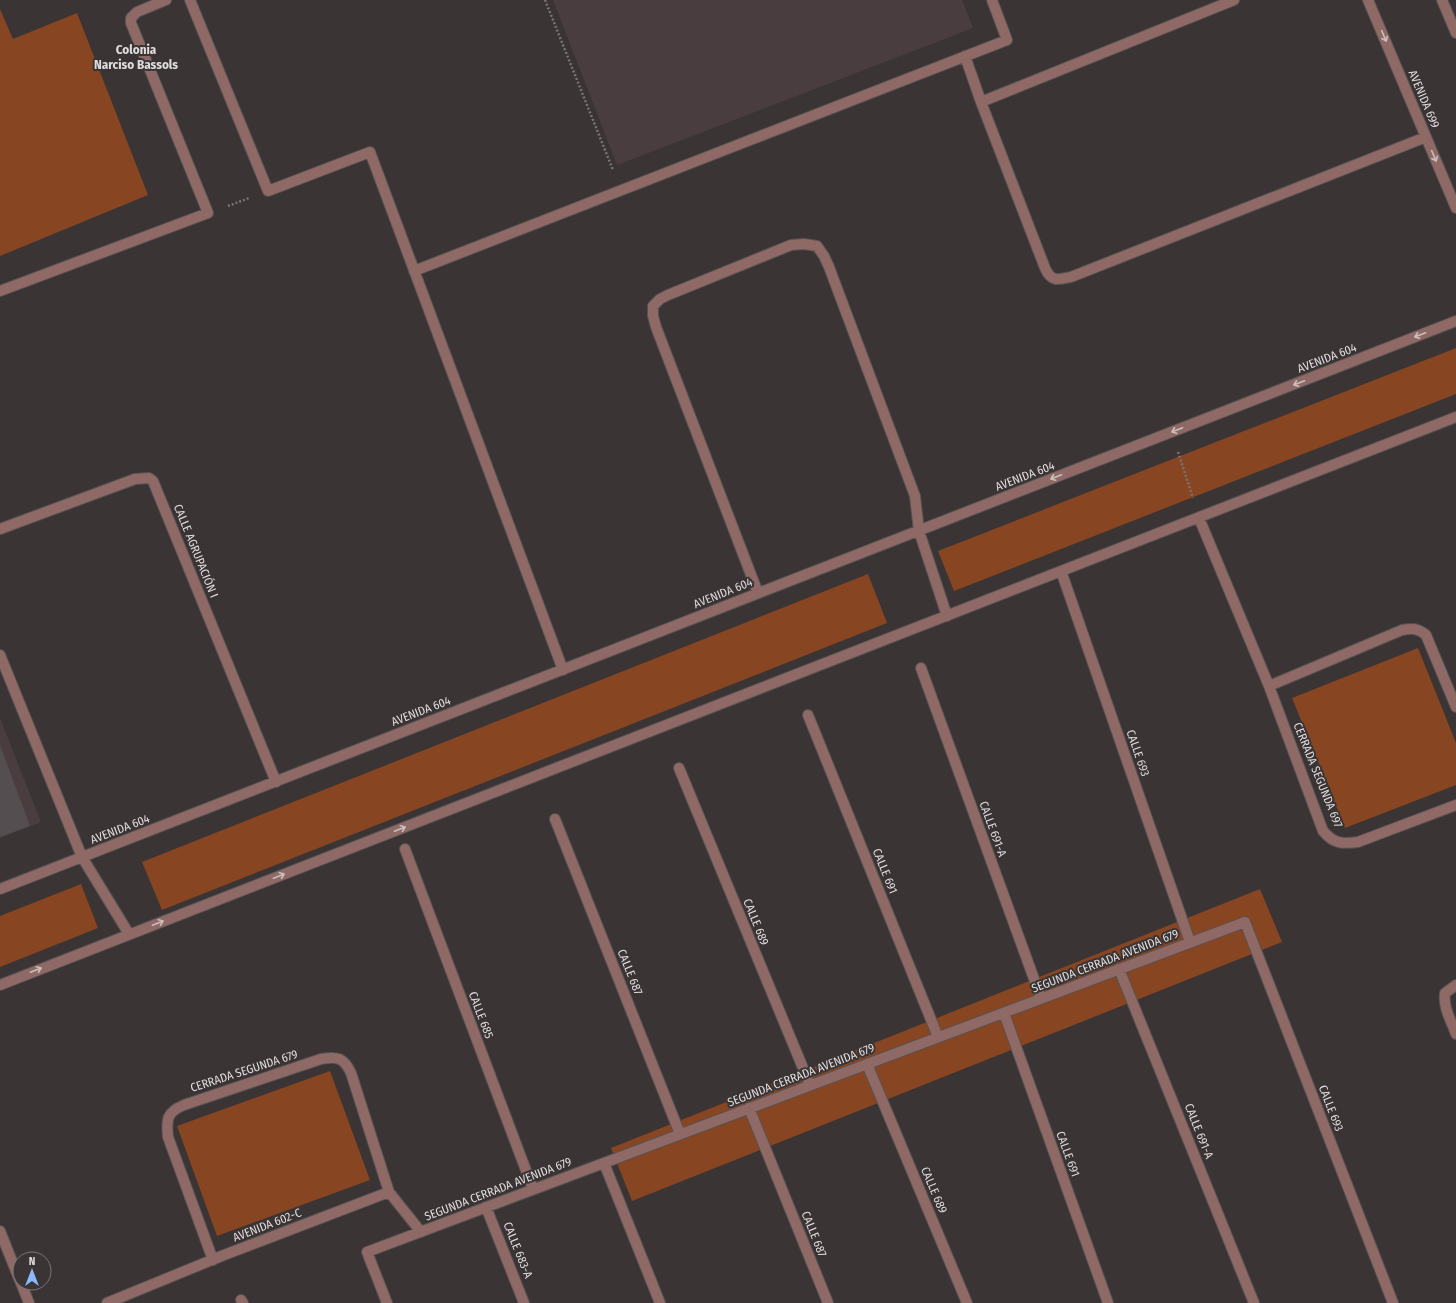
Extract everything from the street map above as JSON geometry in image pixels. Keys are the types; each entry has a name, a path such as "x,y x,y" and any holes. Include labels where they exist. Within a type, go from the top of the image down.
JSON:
{"street":[{"path":"0,291 208,213 131,23 131,18 137,12 166,0"},
{"path":"190,0 268,191 370,152 563,670"},
{"path":"414,271 1007,40 992,0"},
{"path":"981,102 1234,0"},
{"name":"AVENIDA 699","path":"1368,0 1456,208"},
{"path":"1442,0 1456,33"},
{"path":"965,56 981,102 1048,275 1054,279 1071,277 1426,137"},
{"path":"758,594 656,327 653,316 653,306 660,299 668,295 791,246 804,244 817,246 824,256 915,496 919,531 947,616"},
{"name":"AVENIDA 604","path":"0,889 1456,321"},
{"path":"0,985 1456,417"},
{"name":"CALLE AGRUPACIÓN I","path":"0,529 135,479 149,478 153,481 276,782"},
{"name":"CERRADA SEGUNDA 697","path":"1199,518 1269,686 1323,831 1329,838 1337,842 1358,842 1456,805"},
{"name":"CALLE 693","path":"1061,571 1190,942"},
{"path":"1269,686 1402,630 1420,630 1426,635 1456,707"},
{"path":"0,655 82,858 129,934"},
{"name":"CALLE 691-A","path":"921,668 1041,998"},
{"name":"CALLE 691","path":"808,715 938,1037"},
{"name":"CALLE 689","path":"679,768 810,1085"},
{"name":"CALLE 687","path":"555,819 680,1134"},
{"name":"CALLE 685","path":"405,850 533,1189"},
{"name":"CALLE 693","path":"1245,922 1392,1303"},
{"name":"SEGUNDA CERRADA AVENIDA 679","path":"386,1303 367,1252 1245,922"},
{"name":"CALLE 691-A","path":"1119,969 1254,1303"},
{"path":"1456,985 1445,993 1444,1000 1456,1034"},
{"name":"CALLE 691","path":"1004,1013 1108,1303"},
{"name":"CERRADA SEGUNDA 679","path":"213,1260 168,1137 168,1116 174,1109 184,1105 321,1059 332,1057 341,1059 352,1073 389,1192"},
{"name":"CALLE 689","path":"867,1064 967,1303"},
{"name":"CALLE 687","path":"749,1108 828,1303"},
{"path":"604,1163 660,1303"},
{"path":"389,1192 421,1232"},
{"name":"AVENIDA 602-C","path":"108,1303 213,1260 389,1192"},
{"name":"CALLE 683-A","path":"486,1207 524,1303"},
{"path":"0,1231 12,1262"},
{"path":"24,1291 29,1303"}],"path":[{"path":"545,0 621,190"},
{"path":"208,213 268,191"},
{"path":"1172,432 1199,518"}],"shaded area":[{"path":"553,0 962,0 973,28 617,165"},
{"path":"0,9 13,39 77,13 148,195 0,256"},
{"path":"1456,348 1456,394 954,591 938,551"},
{"path":"868,574 887,623 162,910 142,862"},
{"path":"1418,648 1456,743 1456,785 1345,828 1292,698"},
{"path":"0,718 41,822 0,838"},
{"path":"81,884 98,928 0,967 0,916"},
{"path":"1260,889 1282,942 632,1201 611,1148"},
{"path":"330,1071 370,1180 217,1236 177,1126"}],"building":[{"path":"0,745 30,826 0,837"}],"district":[{"name":"Colonia Narciso Bassols","path":"136,56"}]}
